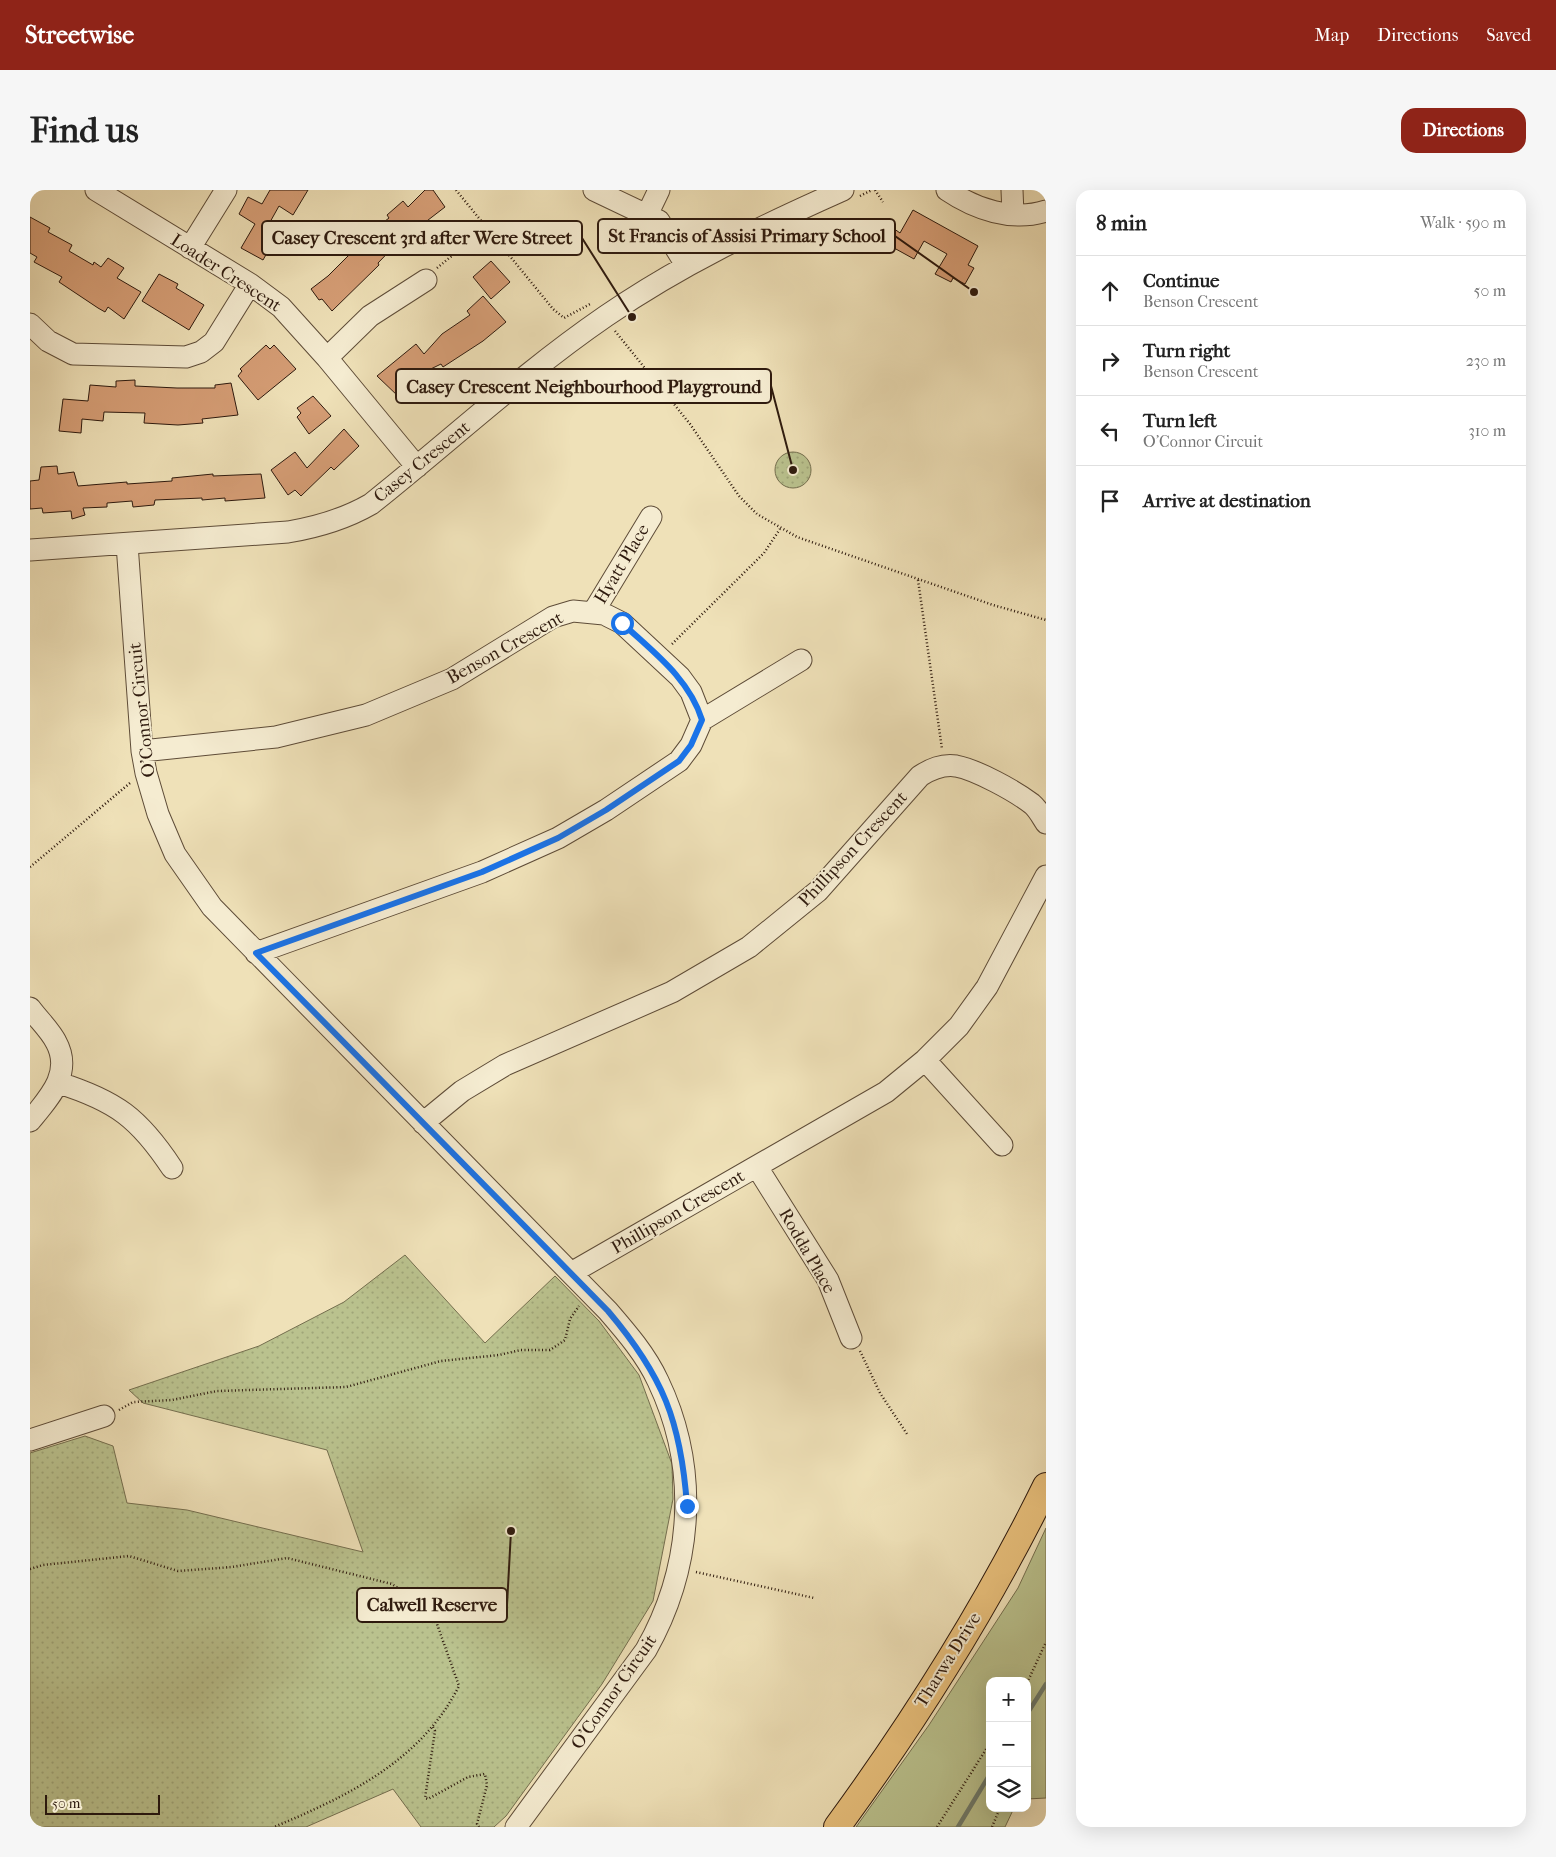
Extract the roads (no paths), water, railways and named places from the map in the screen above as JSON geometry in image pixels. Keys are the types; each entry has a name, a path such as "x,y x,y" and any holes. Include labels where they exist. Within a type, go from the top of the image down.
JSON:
{"main road":[{"name":"Tharwa Drive","path":"837,1827 934,1687 1024,1531 1046,1486"}],"street":[{"name":"Loader Crescent","path":"96,190 250,284 295,320 417,467"},
{"path":"190,248 226,190"},
{"path":"594,190 659,221 686,265"},
{"path":"647,215 659,190"},
{"name":"Casey Crescent","path":"30,550 288,532 323,526 356,513 371,504 527,376 605,317 686,265 744,235 843,190"},
{"path":"947,190 982,209 1015,220 1046,211"},
{"path":"1012,190 1015,220"},
{"path":"327,358 370,316 426,280"},
{"path":"30,324 48,342 73,354 186,357 201,352 214,342 250,284"},
{"name":"Hyatt Place","path":"594,611 650,517"},
{"name":"O'Connor Circuit","path":"127,544 142,751 158,814 175,854 212,907 608,1311 636,1344 658,1381 671,1413 684,1463 687,1506 684,1549 673,1591 657,1631 646,1650 516,1827"},
{"name":"Benson Crescent","path":"142,751 276,737 366,715 452,679 553,617 573,611 594,611 622,623 680,677 690,692 702,720"},
{"path":"256,953 482,872 558,838 606,810 679,761 691,745 702,720 801,660"},
{"name":"Phillipson Crescent","path":"423,1123 462,1091 505,1065 672,992 749,947 818,891 920,776 933,769 955,766 970,770 1018,794 1034,806 1046,823"},
{"name":"Phillipson Crescent","path":"571,1273 886,1092 925,1060 959,1026 987,987 1046,876"},
{"path":"30,1008 57,1042 62,1062 59,1083 30,1121"},
{"path":"925,1060 1002,1145"},
{"path":"59,1083 94,1094 126,1112 152,1138 172,1168"},
{"name":"Rodda Place","path":"757,1167 828,1280 851,1338"},
{"path":"30,1440 104,1416"}],"waterway":[{"path":"1031,1708 1046,1684"},
{"path":"958,1827 986,1781"}],"place":[{"name":"St Francis of Assisi Primary School","path":"974,292"},
{"name":"Casey Crescent 3rd after Were Street","path":"632,317"},
{"name":"Casey Crescent Neighbourhood Playground","path":"793,470"},
{"name":"Calwell Reserve","path":"511,1531"}]}
